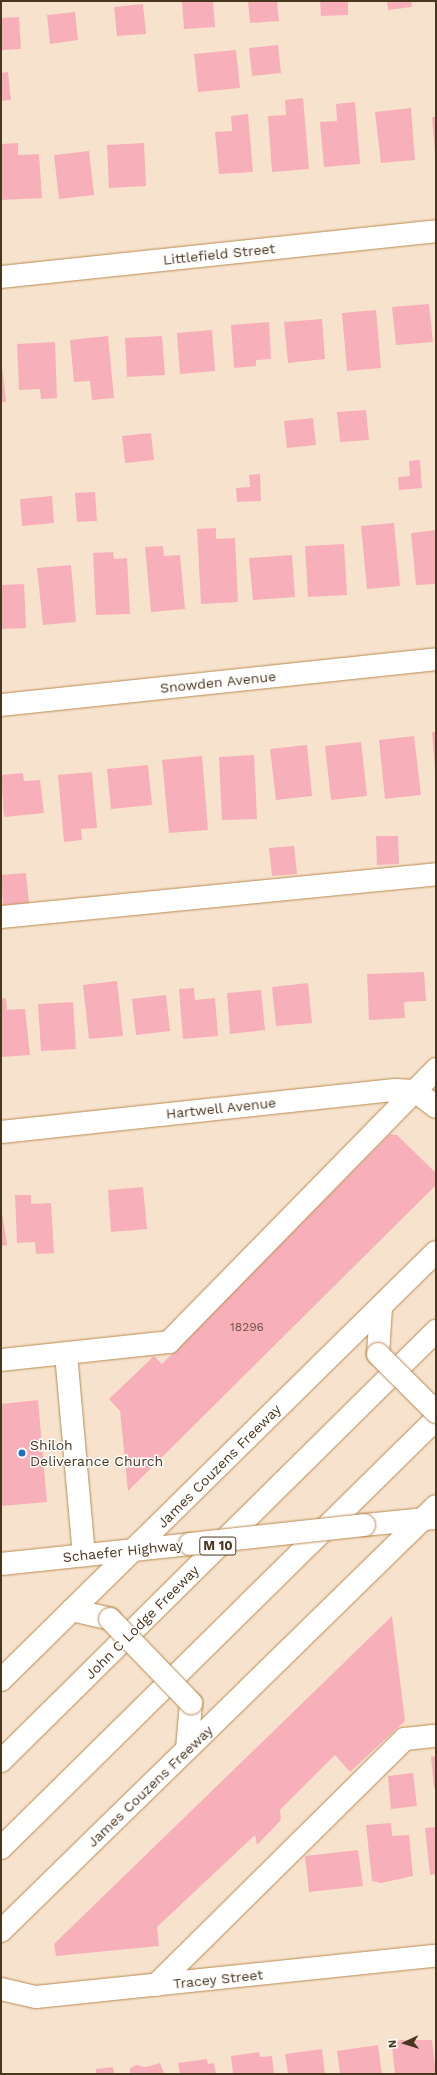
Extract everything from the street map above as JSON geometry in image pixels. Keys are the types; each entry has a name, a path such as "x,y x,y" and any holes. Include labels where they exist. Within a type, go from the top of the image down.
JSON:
{"main road":[{"name":"Littlefield Street","path":"1,277 436,231"},
{"name":"Snowden Avenue","path":"1,704 436,659"},
{"path":"1,917 436,874"},
{"path":"1,1360 169,1342 436,1070"},
{"name":"Hartwell Avenue","path":"1,1132 395,1090 415,1091"},
{"path":"415,1091 436,1107"},
{"name":"James Couzens Freeway","path":"1,1680 436,1252"},
{"path":"381,1307 378,1354 436,1412"},
{"name":"John C Lodge Freeway","path":"1,1761 436,1331"},
{"path":"66,1354 84,1555"},
{"path":"1,1848 436,1419"},
{"name":"James Couzens Freeway","path":"1,1931 187,1749 432,1514"},
{"name":"Schaefer Highway","path":"1,1564 364,1525 432,1514"},
{"path":"72,1610 110,1619 191,1703 187,1749"},
{"path":"156,1985 405,1739 436,1736"},
{"name":"Tracey Street","path":"1,1989 36,1998 436,1956"}],"building":[{"path":"213,1 215,27 184,29 182,2"},
{"path":"248,1 277,1 279,21 250,23"},
{"path":"320,1 348,1 348,15 321,16"},
{"path":"387,1 411,1 412,7 388,10"},
{"path":"143,4 146,34 117,36 114,7"},
{"path":"75,12 78,40 50,44 47,15"},
{"path":"19,17 21,49 1,50 1,18"},
{"path":"278,45 281,73 252,76 249,48"},
{"path":"236,50 240,88 198,92 194,54"},
{"path":"8,72 11,100 1,101 1,73"},
{"path":"303,98 309,169 272,172 268,116 286,115 285,100"},
{"path":"355,102 360,164 324,167 320,122 337,121 336,104"},
{"path":"411,108 415,160 381,163 375,112"},
{"path":"248,114 253,172 219,174 215,132 232,131 231,116"},
{"path":"432,117 436,117 436,154 435,154"},
{"path":"18,143 18,155 39,154 42,198 1,200 1,144"},
{"path":"144,143 146,186 109,188 107,145"},
{"path":"89,151 94,195 59,199 54,155"},
{"path":"429,304 433,342 396,345 392,307"},
{"path":"376,310 381,368 347,371 342,313"},
{"path":"322,319 325,359 288,363 284,322"},
{"path":"269,322 271,359 256,360 256,366 234,368 231,325"},
{"path":"212,330 215,371 180,374 177,333"},
{"path":"108,336 114,398 92,400 90,381 74,382 70,340"},
{"path":"162,336 165,375 127,377 125,338"},
{"path":"55,342 57,398 41,399 40,389 19,390 17,344"},
{"path":"1,357 6,402 1,402"},
{"path":"366,410 369,440 340,442 337,412"},
{"path":"313,418 316,445 287,448 284,421"},
{"path":"151,433 154,460 125,463 122,436"},
{"path":"420,460 422,488 399,490 398,477 410,476 409,461"},
{"path":"260,474 261,501 237,502 236,488 250,487 249,475"},
{"path":"95,492 97,521 77,522 75,493"},
{"path":"52,496 54,523 22,526 20,499"},
{"path":"394,523 400,586 367,589 361,526"},
{"path":"216,528 216,539 235,538 238,602 201,604 197,529"},
{"path":"436,530 436,584 416,585 411,533"},
{"path":"344,544 347,595 308,597 305,546"},
{"path":"163,546 164,556 180,555 185,609 151,612 145,547"},
{"path":"113,552 114,559 127,558 130,614 96,615 93,553"},
{"path":"292,555 295,597 253,600 249,558"},
{"path":"71,565 76,622 43,625 37,568"},
{"path":"24,584 26,628 1,629 1,585"},
{"path":"432,732 436,732 436,770 435,770"},
{"path":"414,736 421,795 385,799 379,740"},
{"path":"361,742 367,796 331,800 325,746"},
{"path":"307,745 312,796 276,800 270,749"},
{"path":"254,755 257,819 222,820 219,757"},
{"path":"202,756 208,830 169,833 162,760"},
{"path":"148,765 152,805 111,809 107,769"},
{"path":"92,772 97,828 81,829 82,840 64,842 58,775"},
{"path":"23,773 24,781 40,780 44,813 4,817 1,775"},
{"path":"376,836 398,836 399,864 377,865"},
{"path":"294,846 297,874 272,876 269,848"},
{"path":"26,873 29,903 3,905 1,875"},
{"path":"424,972 426,1001 404,1002 405,1018 369,1020 367,974"},
{"path":"117,981 123,1036 89,1039 83,985"},
{"path":"308,983 312,1023 276,1026 272,987"},
{"path":"194,988 195,1000 215,998 218,1036 183,1039 179,989"},
{"path":"261,990 265,1030 230,1034 227,993"},
{"path":"166,995 170,1031 136,1035 132,999"},
{"path":"6,998 7,1010 25,1009 30,1055 1,1057 1,999"},
{"path":"73,1002 76,1049 41,1051 38,1004"},
{"path":"390,1134 397,1135 436,1173 436,1185 128,1491 120,1411 109,1399 154,1356 162,1364"},
{"path":"143,1187 147,1229 111,1232 108,1190"},
{"path":"15,1195 31,1195 31,1204 51,1203 54,1253 36,1254 35,1242 17,1243"},
{"path":"1,1206 7,1245 1,1246"},
{"name":"Shiloh Deliverance Church","path":"38,1400 47,1502 1,1506 1,1404"},
{"path":"392,1616 405,1721 350,1772 335,1755 280,1810 281,1820 257,1845 255,1835 157,1927 159,1946 56,1956 54,1944"},
{"path":"436,1756 436,1788 434,1788 431,1757"},
{"path":"413,1773 417,1806 391,1809 388,1776"},
{"path":"391,1823 392,1836 409,1835 413,1876 381,1883 372,1881 366,1825"},
{"path":"436,1827 436,1874 430,1875 425,1828"},
{"path":"358,1850 363,1886 309,1892 305,1856"},
{"path":"400,2040 432,2040 436,2074 395,2074 392,2045"},
{"path":"378,2045 382,2074 340,2074 337,2051"},
{"path":"322,2049 325,2074 288,2074 285,2054"},
{"path":"259,2052 260,2057 272,2056 274,2074 233,2074 231,2056"},
{"path":"207,2059 208,2064 214,2063 216,2074 180,2074 178,2063"},
{"path":"160,2063 164,2074 130,2074 130,2068 136,2065 146,2067"},
{"path":"113,2067 114,2074 96,2074 96,2069"}],"place":[{"name":"Shiloh Deliverance Church","path":"22,1453"}]}
